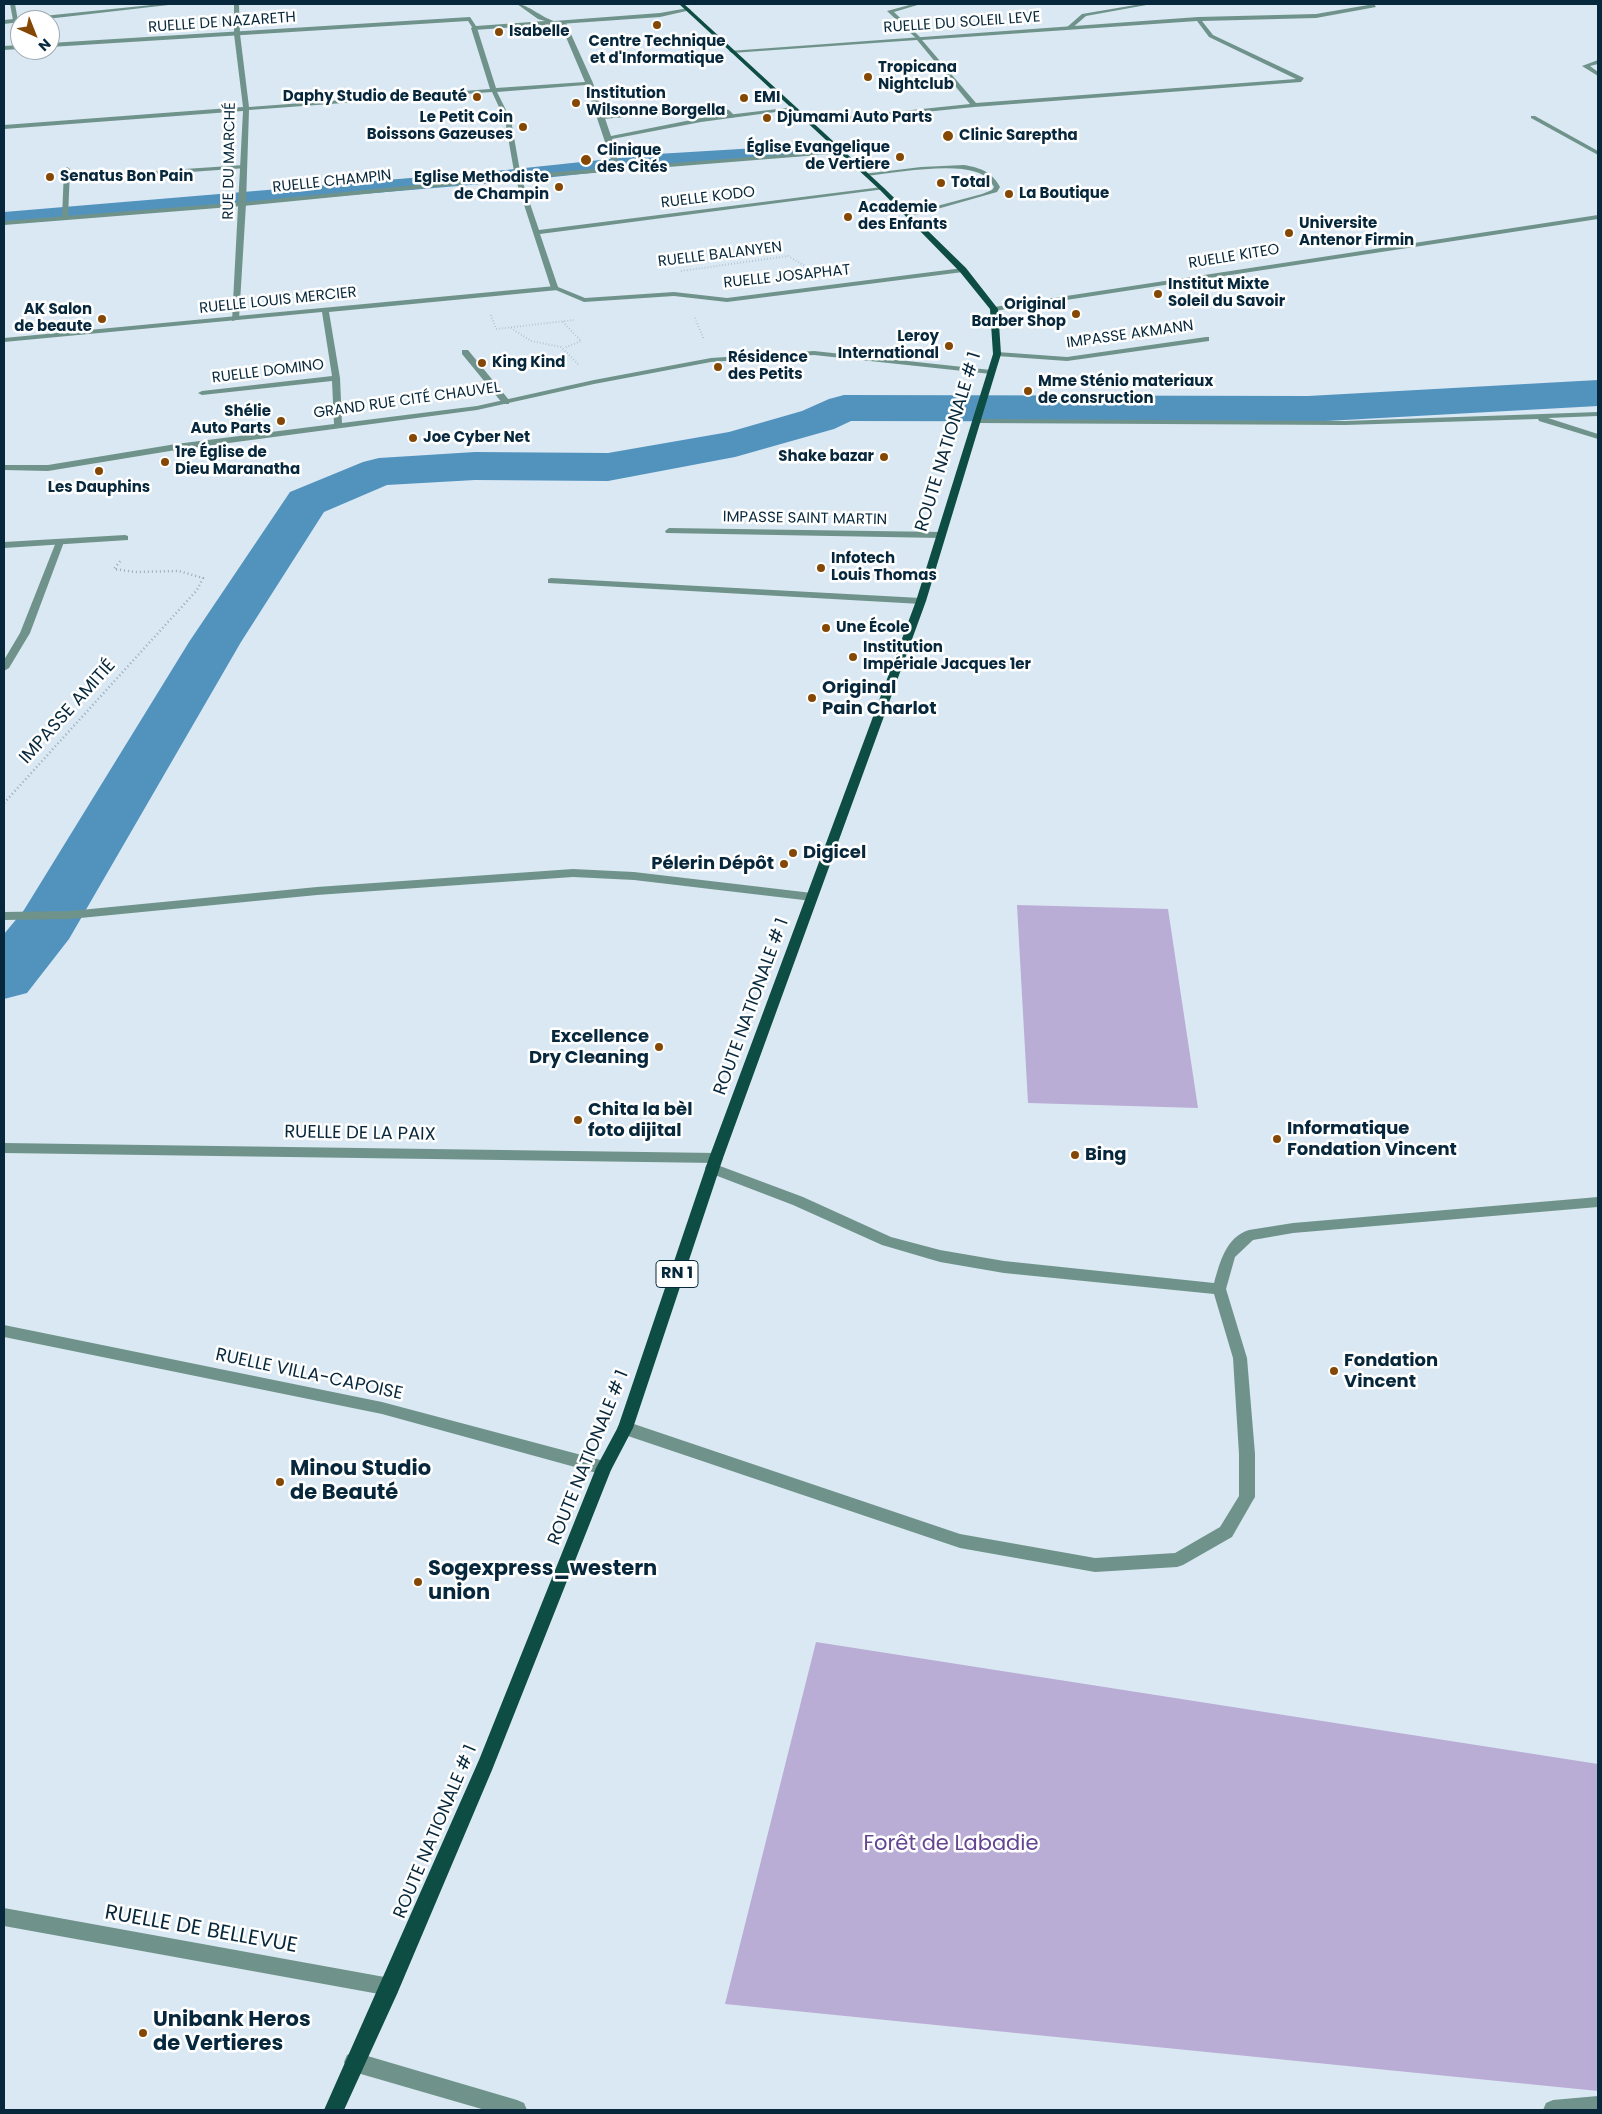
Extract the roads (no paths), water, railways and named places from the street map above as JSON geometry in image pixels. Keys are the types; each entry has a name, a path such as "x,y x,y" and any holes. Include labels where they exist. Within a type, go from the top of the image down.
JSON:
{"main road":[{"path":"681,4 909,215 963,270 994,309"},
{"name":"ROUTE NATIONALE # 1","path":"334,2110 354,2062 390,1987 486,1764 604,1468 625,1428 714,1163 921,601 997,354 994,309"}],"street":[{"path":"60,16 174,4"},
{"name":"RUE DU MARCHÉ","path":"235,319 244,204 246,110 237,34 236,4"},
{"path":"521,4 519,4 540,18 560,23 590,83 609,138 617,169"},
{"path":"918,4 890,11 918,38 974,105"},
{"path":"1069,28 1084,15 1150,4"},
{"name":"RUELLE DU SOLEIL LEVE","path":"732,51 1198,19 1316,16 1372,5"},
{"name":"RUELLE DE NAZARETH","path":"60,44 470,19 474,28 660,15 688,10"},
{"path":"808,122 974,105 1301,80 1211,36 1198,19"},
{"path":"474,28 494,91 508,120 518,177 555,288"},
{"path":"1598,62 1586,66 1598,74"},
{"path":"4,127 590,83"},
{"path":"602,117 710,108 727,111 732,116"},
{"path":"609,138 732,116 795,109"},
{"path":"1533,118 1598,153"},
{"name":"RUELLE CHAMPIN","path":"4,223 244,204 518,177 842,152"},
{"path":"66,179 244,167"},
{"path":"866,174 962,167 984,172 998,187 995,191 984,195 909,215"},
{"path":"64,218 67,169"},
{"name":"RUELLE KODO","path":"537,232 882,189"},
{"name":"RUELLE KITEO","path":"994,309 1598,217"},
{"name":"RUELLE JOSAPHAT","path":"555,288 584,300 674,294 727,300 963,270"},
{"name":"RUELLE LOUIS MERCIER","path":"4,340 555,288"},
{"name":"RUELLE DOMINO","path":"325,310 336,378 338,425"},
{"name":"IMPASSE AKMANN","path":"997,354 1067,359 1206,339"},
{"path":"465,352 506,402"},
{"name":"GRAND RUE CITÉ CHAUVEL","path":"4,468 48,468 176,447 477,408 594,382 711,360 814,352 991,372"},
{"name":"RUELLE DOMINO","path":"202,393 336,378"},
{"path":"977,421 1346,423 1598,414"},
{"path":"1534,416 1598,437"},
{"name":"IMPASSE SAINT MARTIN","path":"668,531 941,535"},
{"path":"4,545 125,538"},
{"path":"4,668 25,633 60,542"},
{"path":"551,581 921,601"},
{"path":"4,916 70,915 317,891 573,873 634,876 812,897"},
{"name":"RUELLE DE LA PAIX","path":"4,1148 714,1163"},
{"path":"714,1163 888,1241 940,1256 1004,1267 1218,1289"},
{"path":"625,1428 960,1541 1095,1565 1177,1560 1226,1532 1247,1497 1247,1454 1240,1358 1218,1289 1229,1254 1249,1235 1293,1228 1598,1202"},
{"name":"RUELLE VILLA-CAPOISE","path":"4,1331 382,1408 604,1468"},
{"name":"RUELLE DE BELLEVUE","path":"4,1917 390,1987"},
{"path":"354,2062 517,2110"},
{"path":"1553,2110 1598,2106"}],"waterway":[{"path":"4,218 506,176 657,160 823,150"},
{"path":"4,977 47,924 215,642 307,502 379,472 475,466 608,467 735,444 818,420 844,408 1308,409 1598,393"}],"place":[{"name":"Centre Technique et d'Informatique","path":"657,25"},
{"name":"Isabelle","path":"499,32"},
{"name":"Tropicana Nightclub","path":"868,77"},
{"name":"Daphy Studio de Beauté","path":"477,97"},
{"name":"EMI","path":"744,98"},
{"name":"Institution Wilsonne Borgella","path":"576,103"},
{"name":"Djumami Auto Parts","path":"767,118"},
{"name":"Le Petit Coin Boissons Gazeuses","path":"523,127"},
{"name":"Clinic Sareptha","path":"948,136"},
{"name":"Église Evangelique de Vertiere","path":"900,157"},
{"name":"Clinique des Cités","path":"586,160"},
{"name":"Senatus Bon Pain","path":"50,177"},
{"name":"Total","path":"941,183"},
{"name":"Eglise Methodiste de Champin","path":"559,187"},
{"name":"La Boutique","path":"1009,194"},
{"name":"Academie des Enfants","path":"848,217"},
{"name":"Universite Antenor Firmin","path":"1289,233"},
{"name":"Institut Mixte Soleil du Savoir","path":"1158,294"},
{"name":"Original Barber Shop","path":"1076,314"},
{"name":"AK Salon de beaute","path":"102,319"},
{"name":"Leroy International","path":"949,346"},
{"name":"King Kind","path":"482,363"},
{"name":"Résidence des Petits","path":"718,367"},
{"name":"Mme Sténio materiaux de consruction","path":"1028,391"},
{"name":"Shélie Auto Parts","path":"281,421"},
{"name":"Joe Cyber Net","path":"413,438"},
{"name":"Shake bazar","path":"884,457"},
{"name":"1re Église de Dieu Maranatha","path":"165,462"},
{"name":"Les Dauphins","path":"99,471"},
{"name":"Infotech Louis Thomas","path":"821,568"},
{"name":"Une École","path":"826,628"},
{"name":"Institution Impériale Jacques 1er","path":"853,657"},
{"name":"Original Pain Charlot","path":"812,698"},
{"name":"Digicel","path":"793,853"},
{"name":"Pélerin Dépôt","path":"784,864"},
{"name":"Excellence Dry Cleaning","path":"659,1047"},
{"name":"Chita la bèl foto dijital","path":"578,1120"},
{"name":"Informatique Fondation Vincent","path":"1277,1139"},
{"name":"Bing","path":"1075,1155"},
{"name":"Fondation Vincent","path":"1334,1371"},
{"name":"Minou Studio de Beauté","path":"280,1482"},
{"name":"Sogexpress_western union","path":"418,1582"},
{"name":"Unibank Heros de Vertieres","path":"143,2033"}],"park label":[{"name":"Forêt de Labadie","path":"951,1845"}]}
